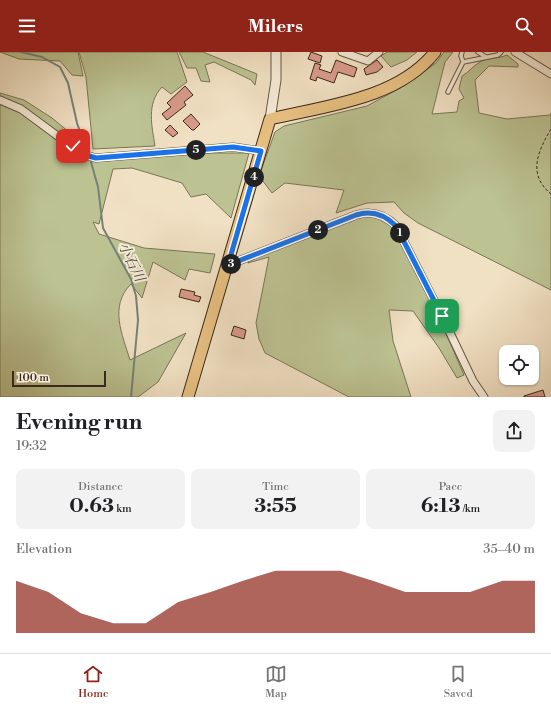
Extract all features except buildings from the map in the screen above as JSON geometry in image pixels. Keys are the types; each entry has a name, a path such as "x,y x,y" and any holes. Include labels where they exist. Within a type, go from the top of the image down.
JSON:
{"main road":[{"path":"188,397 270,119 380,91 406,78 419,69 431,53"}],"street":[{"path":"270,119 276,80 276,52"},
{"path":"342,52 368,61 379,52"},
{"path":"515,52 551,74"},
{"path":"0,100 21,109 82,154 96,158 233,147 261,151"},
{"path":"228,265 362,213 383,215 396,226 473,381 484,397"}],"lane":[{"path":"448,92 462,62 462,52"},
{"path":"478,52 486,57"},
{"path":"462,62 498,55 502,52"}],"path":[{"path":"551,128 539,152 537,170 542,186 551,194"}],"green space":[{"path":"0,52 78,52 83,76 72,75 60,61 19,59"},
{"path":"79,52 177,52 187,82 171,94 162,87 157,94 151,115 155,146 93,149 86,77"},
{"path":"179,52 203,52 257,74 255,85 251,80 214,62 205,65 210,82 201,81 196,68 187,68"},
{"path":"387,52 417,52 407,60 391,67 381,56"},
{"path":"444,52 453,52 445,62 432,114 457,112 459,101 464,98 459,89 462,76 483,60 507,55 518,64 518,67 489,66 475,80 479,113 507,119 550,115 551,113 551,290 418,223 404,213 394,202 367,203 336,213 344,190 285,183 272,193 259,176 275,132 284,126 367,106 402,87 436,63"},
{"path":"0,93 24,100 52,118 75,137 76,152 93,161 176,153 249,153 231,218 206,194 191,197 182,183 132,168 113,169 99,224 93,222 99,234 144,248 215,254 210,273 189,269 185,280 153,262 142,298 131,284 124,293 120,302 119,320 130,360 186,333 158,382 138,397 0,397"},
{"path":"365,214 381,216 393,226 428,292 464,375 457,378 439,348 413,311 389,310 393,341 411,397 349,397 265,353 259,339 256,323 269,257 248,263 251,257"}],"waterway":[{"name":"小石川","path":"21,52 42,57 60,67 68,83 77,123 85,146"},
{"name":"小石川","path":"91,162 98,187 103,228 131,279 136,296 138,320 131,397"}],"route":[{"path":"73,146 82,154 96,158 233,147 261,151 228,265 362,213 383,215 396,226 442,316"}]}
